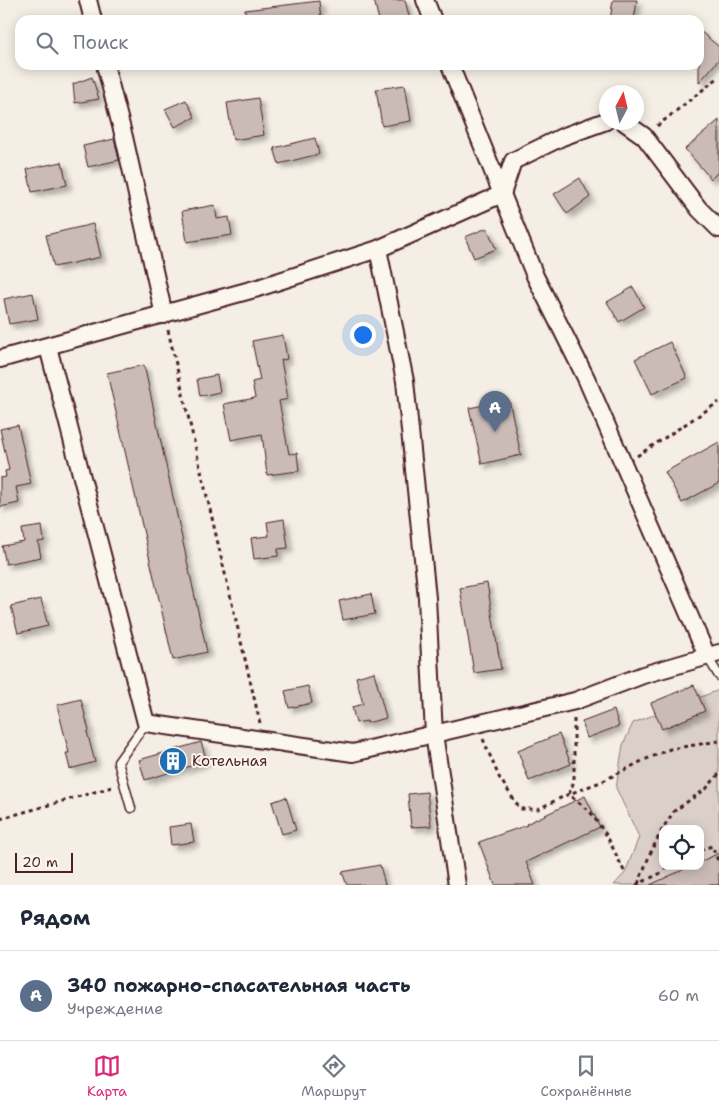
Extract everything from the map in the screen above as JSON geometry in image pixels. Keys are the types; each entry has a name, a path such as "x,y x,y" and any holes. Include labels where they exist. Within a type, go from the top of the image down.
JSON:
{"street":[{"path":"88,0 92,15"},
{"path":"425,0 431,15"},
{"path":"106,70 124,137 164,315"},
{"path":"48,347 146,722 353,752 575,701 643,674 713,654 624,465 586,378 535,276 452,70"},
{"path":"0,359 258,288 378,249 502,194 514,161 562,137 599,124"},
{"path":"635,130 644,136 699,209 719,230"},
{"path":"378,249 405,381 427,598 434,734 457,885"}],"lane":[{"path":"713,654 719,676"},
{"path":"131,808 118,762 146,722"}],"path":[{"path":"644,136 719,76"},
{"path":"164,315 264,740"},
{"path":"624,465 719,402"},
{"path":"569,794 574,781 573,725 575,701"},
{"path":"476,723 499,777 520,809 538,809 670,749 719,741"},
{"path":"637,884 658,836 674,811 706,789 719,774"},
{"path":"0,819 124,783"},
{"path":"569,794 591,813 607,836 625,873"},
{"path":"704,849 712,846 719,863"},
{"path":"637,884 664,870"}],"shaded area":[{"path":"719,690 719,885 614,885 625,873 639,837 616,788 623,745 633,723"}],"building":[{"path":"374,0 405,0 409,15 378,15"},
{"path":"613,0 637,0 635,15 611,15"},
{"path":"319,1 320,15 246,15 245,10"},
{"path":"704,34 719,47 719,59 699,83 699,70 704,70"},
{"path":"92,77 99,99 75,103 73,84"},
{"path":"405,85 411,121 382,126 376,89"},
{"path":"258,98 264,135 233,140 227,103"},
{"path":"186,100 195,117 175,127 165,109"},
{"path":"719,120 719,171 711,179 685,149"},
{"path":"315,138 319,154 279,164 274,148"},
{"path":"114,139 119,160 88,167 83,146"},
{"path":"62,162 67,185 32,192 27,169"},
{"path":"580,178 590,197 567,214 554,194"},
{"path":"215,205 217,219 229,217 232,235 187,242 182,211"},
{"path":"93,224 101,257 54,267 46,235"},
{"path":"487,228 496,249 474,258 465,237"},
{"path":"633,287 644,307 619,322 607,302"},
{"path":"33,293 38,319 9,324 4,299"},
{"path":"283,335 287,359 281,360 288,399 279,401 289,454 297,453 299,471 267,475 262,434 231,440 224,404 255,398 252,382 260,380 252,341"},
{"path":"670,342 687,378 652,394 635,359"},
{"path":"144,365 207,652 173,660 107,373"},
{"path":"217,375 220,392 200,396 197,379"},
{"path":"509,400 521,455 482,464 469,408"},
{"path":"18,425 31,484 16,487 19,503 0,507 0,478 6,477 5,471 9,470 0,429"},
{"path":"719,442 719,483 682,503 665,472"},
{"path":"284,519 288,548 278,549 278,556 254,559 251,538 269,536 267,522"},
{"path":"42,526 44,541 38,542 41,557 6,564 2,546 24,542 22,529"},
{"path":"487,583 501,669 474,673 460,588"},
{"path":"371,594 375,614 343,620 339,601"},
{"path":"41,599 48,626 18,633 11,606"},
{"path":"374,672 386,718 367,723 367,721 356,723 352,707 363,704 356,677"},
{"path":"694,685 705,711 662,729 651,703"},
{"path":"308,686 312,703 289,708 285,691"},
{"path":"81,699 95,762 70,769 66,753 69,753 57,705"},
{"path":"614,710 619,726 587,738 582,722"},
{"path":"559,734 571,764 529,781 518,751"},
{"name":"Котельная","path":"201,742 207,761 145,780 139,760"},
{"path":"427,792 431,826 411,827 408,794"},
{"path":"585,796 600,827 526,862 535,885 495,885 479,842 527,825"},
{"path":"286,797 296,830 282,834 272,802"},
{"path":"191,824 194,842 171,845 169,827"},
{"path":"719,853 719,885 650,885 682,870 704,870 704,860"},
{"path":"380,865 385,885 347,885 342,872"}],"place":[{"name":"340 пожарно-спасательная часть","path":"495,432"},
{"name":"Котельная","path":"173,761"}]}
